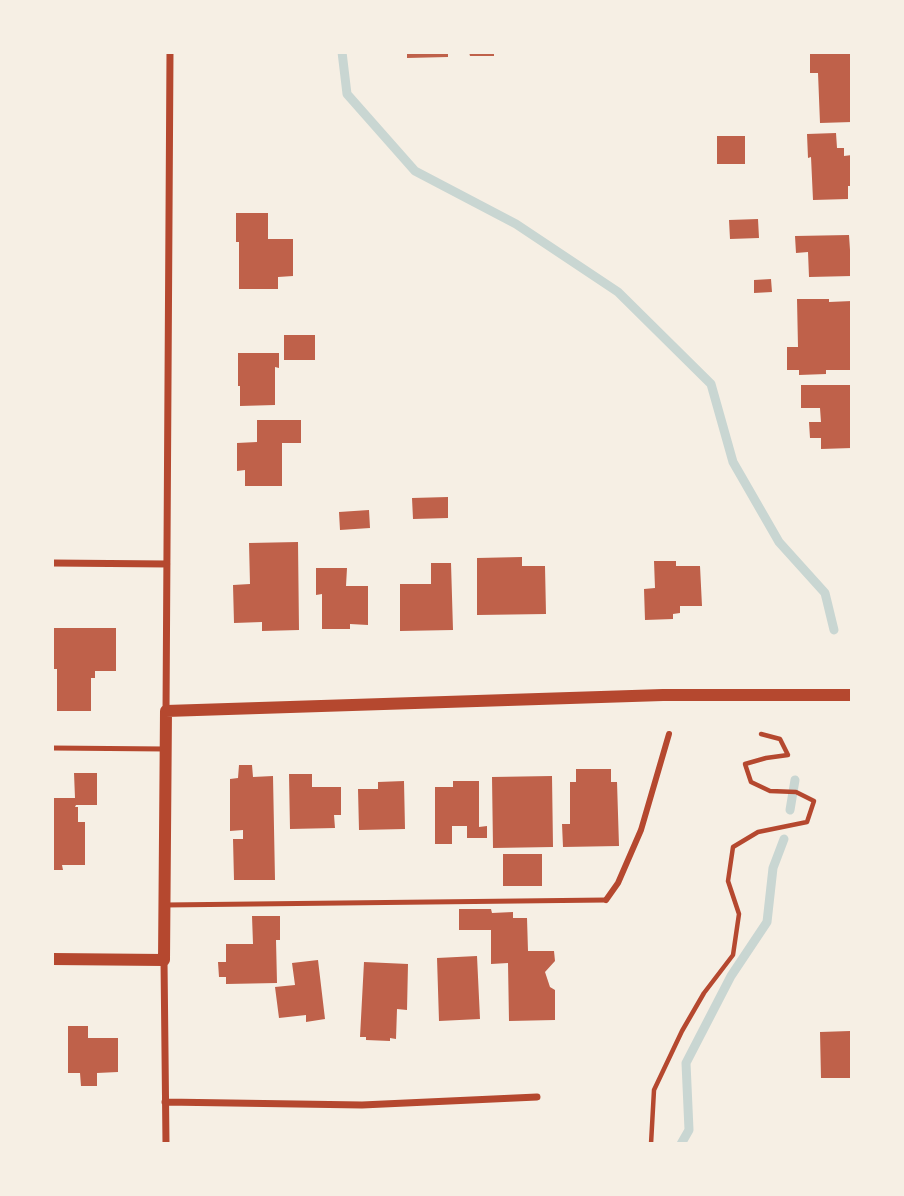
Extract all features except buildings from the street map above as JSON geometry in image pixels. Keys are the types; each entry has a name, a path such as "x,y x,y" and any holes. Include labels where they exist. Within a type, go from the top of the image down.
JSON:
{"street":[{"path":"166,1143 164,905 170,52"},
{"path":"52,563 167,564"},
{"path":"166,711 663,695 852,695"},
{"path":"606,900 618,883 641,830 669,734"},
{"path":"52,959 164,960"},
{"path":"165,1102 362,1105 537,1097"}],"lane":[{"path":"52,748 166,749"},
{"path":"164,905 606,900"}],"path":[{"path":"651,1143 654,1090 682,1031 704,993 733,955 739,914 728,881 733,847 758,832 807,822 814,801 796,792 770,791 751,782 745,764 788,755 780,739 761,734"}],"waterway":[{"path":"342,52 347,94 415,171 516,224 618,292 711,384 733,462 779,542 825,593 834,630"},
{"path":"790,810 795,780"},
{"path":"681,1144 689,1130 686,1063 731,976 767,922 773,868 784,839"}]}
